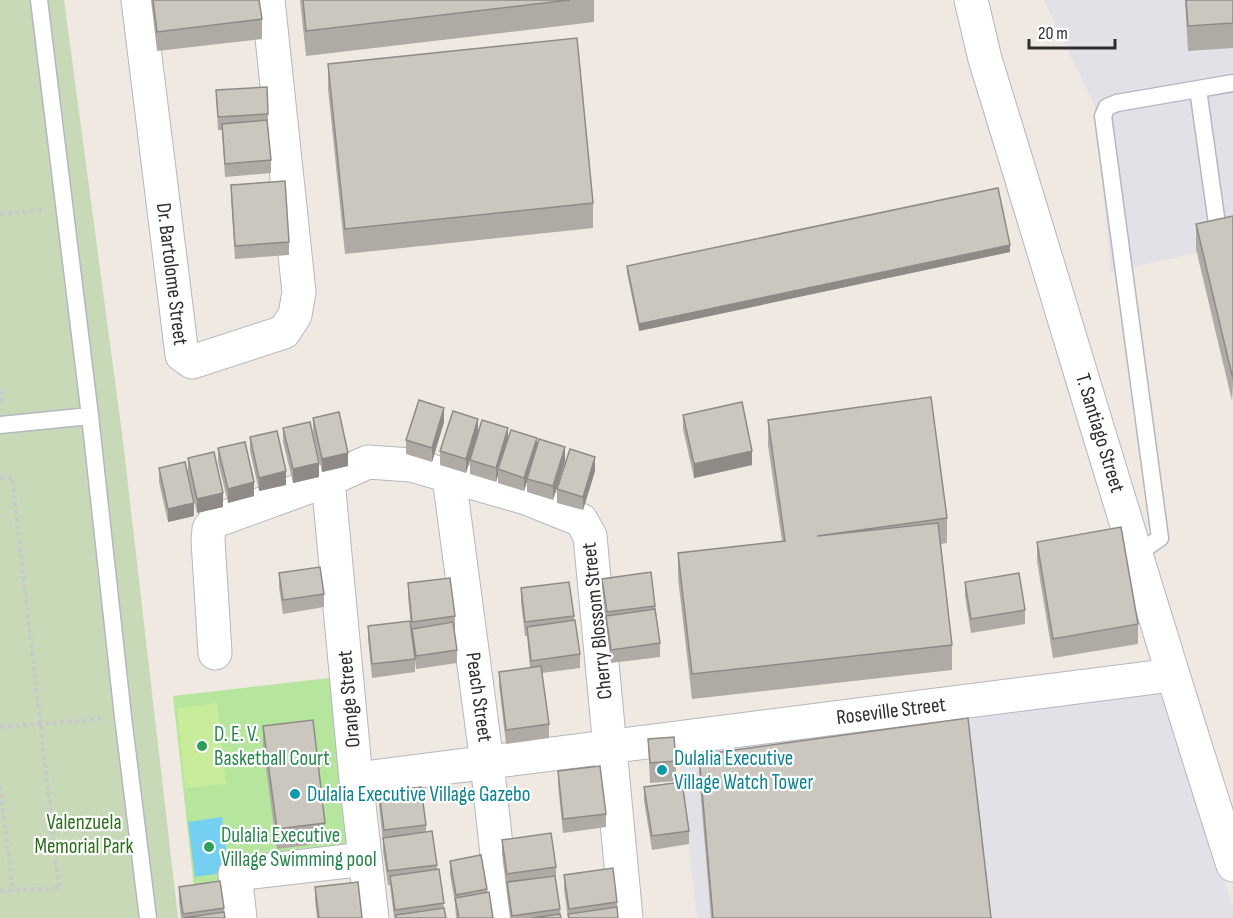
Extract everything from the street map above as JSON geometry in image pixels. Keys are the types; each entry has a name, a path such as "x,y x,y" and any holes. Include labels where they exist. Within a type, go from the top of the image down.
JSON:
{"street":[{"name":"Dr. Bartolome Street","path":"138,0 182,355 192,362 284,332 295,315 299,292 268,0"},
{"name":"T. Santiago Street","path":"971,0 985,59 1172,675 1233,865"},
{"name":"Cherry Blossom Street","path":"215,653 209,530 215,521 328,480 368,462 411,465 526,498 581,520 590,536 626,918"},
{"name":"Peach Street","path":"449,477 487,762 504,918"},
{"name":"Orange Street","path":"328,480 356,779 372,918"},
{"name":"Roseville Street","path":"356,779 1172,675"},
{"path":"240,918 235,874 365,859"}],"lane":[{"path":"39,0 148,918"},
{"path":"1137,554 1160,538 1104,116 1107,107 1117,103 1233,83"},
{"path":"1198,89 1217,224"},
{"path":"0,425 90,416"}],"path":[{"path":"0,214 65,209"},
{"path":"0,478 12,477 59,888 0,891"},
{"path":"0,727 123,717"},
{"path":"0,786 13,891"}],"shaded area":[{"path":"1044,0 1233,0 1233,245 1111,272 1095,107"},
{"path":"1163,691 1233,907 1233,918 697,918 678,750"}],"green space":[{"name":"Valenzuela Memorial Park","path":"0,0 64,0 122,433 178,918 0,918"},
{"path":"338,677 361,877 195,896 173,696"},
{"name":"D. E. V. Basketball Court","path":"217,703 226,784 185,788 177,708"}],"water":[{"name":"Dulalia Executive Village Swimming pool","path":"222,817 229,872 195,877 188,822"}],"building":[{"path":"153,0 259,0 262,19 157,32"},
{"path":"303,0 570,0 306,31"},
{"path":"1186,0 1233,0 1233,23 1188,26"},
{"path":"577,38 593,203 345,229 328,64"},
{"path":"267,87 268,114 218,117 216,90"},
{"path":"267,120 271,160 225,164 222,124"},
{"path":"285,181 289,242 235,246 231,185"},
{"path":"998,188 1010,245 639,324 627,266"},
{"path":"1233,216 1233,375 1232,375 1196,224"},
{"path":"931,397 947,518 817,536 938,523 952,645 692,674 678,553 785,541 768,420"},
{"path":"419,400 444,408 432,448 406,440"},
{"path":"742,402 752,451 694,464 683,415"},
{"path":"453,411 478,419 466,459 440,451"},
{"path":"339,412 348,453 322,459 313,418"},
{"path":"482,420 508,428 496,468 470,460"},
{"path":"310,422 319,463 293,469 283,428"},
{"path":"511,430 537,438 524,478 498,469"},
{"path":"277,431 286,471 259,478 250,437"},
{"path":"539,439 565,447 553,486 527,479"},
{"path":"245,442 254,482 228,489 218,448"},
{"path":"570,449 595,457 583,497 557,489"},
{"path":"214,452 223,493 197,499 188,458"},
{"path":"185,462 194,503 168,509 159,468"},
{"path":"1121,527 1138,624 1053,639 1037,542"},
{"path":"320,567 324,594 283,600 279,573"},
{"path":"651,572 655,606 607,612 602,579"},
{"path":"1019,573 1025,610 971,619 965,582"},
{"path":"450,578 455,616 412,622 408,583"},
{"path":"569,582 574,616 525,622 521,588"},
{"path":"655,609 660,643 611,650 606,616"},
{"path":"575,620 580,654 531,661 527,627"},
{"path":"410,621 415,659 372,664 368,626"},
{"path":"453,622 457,650 416,656 412,629"},
{"path":"541,666 549,724 506,730 499,672"},
{"path":"968,718 991,918 713,918 699,755"},
{"name":"Dulalia Executive Village Gazebo","path":"313,720 325,823 277,829 263,726"},
{"path":"674,737 676,761 650,763 648,739"},
{"path":"600,766 606,814 563,819 558,771"},
{"path":"682,782 689,831 652,836 644,787"},
{"path":"421,787 426,825 384,830 379,792"},
{"path":"432,831 437,865 388,871 383,838"},
{"path":"551,833 556,867 507,874 502,840"},
{"path":"481,855 487,889 456,895 450,861"},
{"path":"613,868 617,902 569,909 564,875"},
{"path":"439,869 444,903 395,910 390,876"},
{"path":"555,876 560,909 512,916 507,882"},
{"path":"220,881 224,908 183,914 179,887"},
{"path":"358,882 362,918 319,918 315,887"},
{"path":"489,892 493,918 459,918 455,898"},
{"path":"617,907 618,918 569,918 568,914"},
{"path":"444,908 446,918 396,918 396,915"},
{"path":"224,912 225,918 183,918"},
{"path":"560,914 561,918 532,918"}],"place":[{"name":"D. E. V. Basketball Court","path":"202,746"},
{"name":"Dulalia Executive Village Watch Tower","path":"662,770"},
{"name":"Dulalia Executive Village Gazebo","path":"295,794"},
{"name":"Dulalia Executive Village Swimming pool","path":"209,847"}]}
